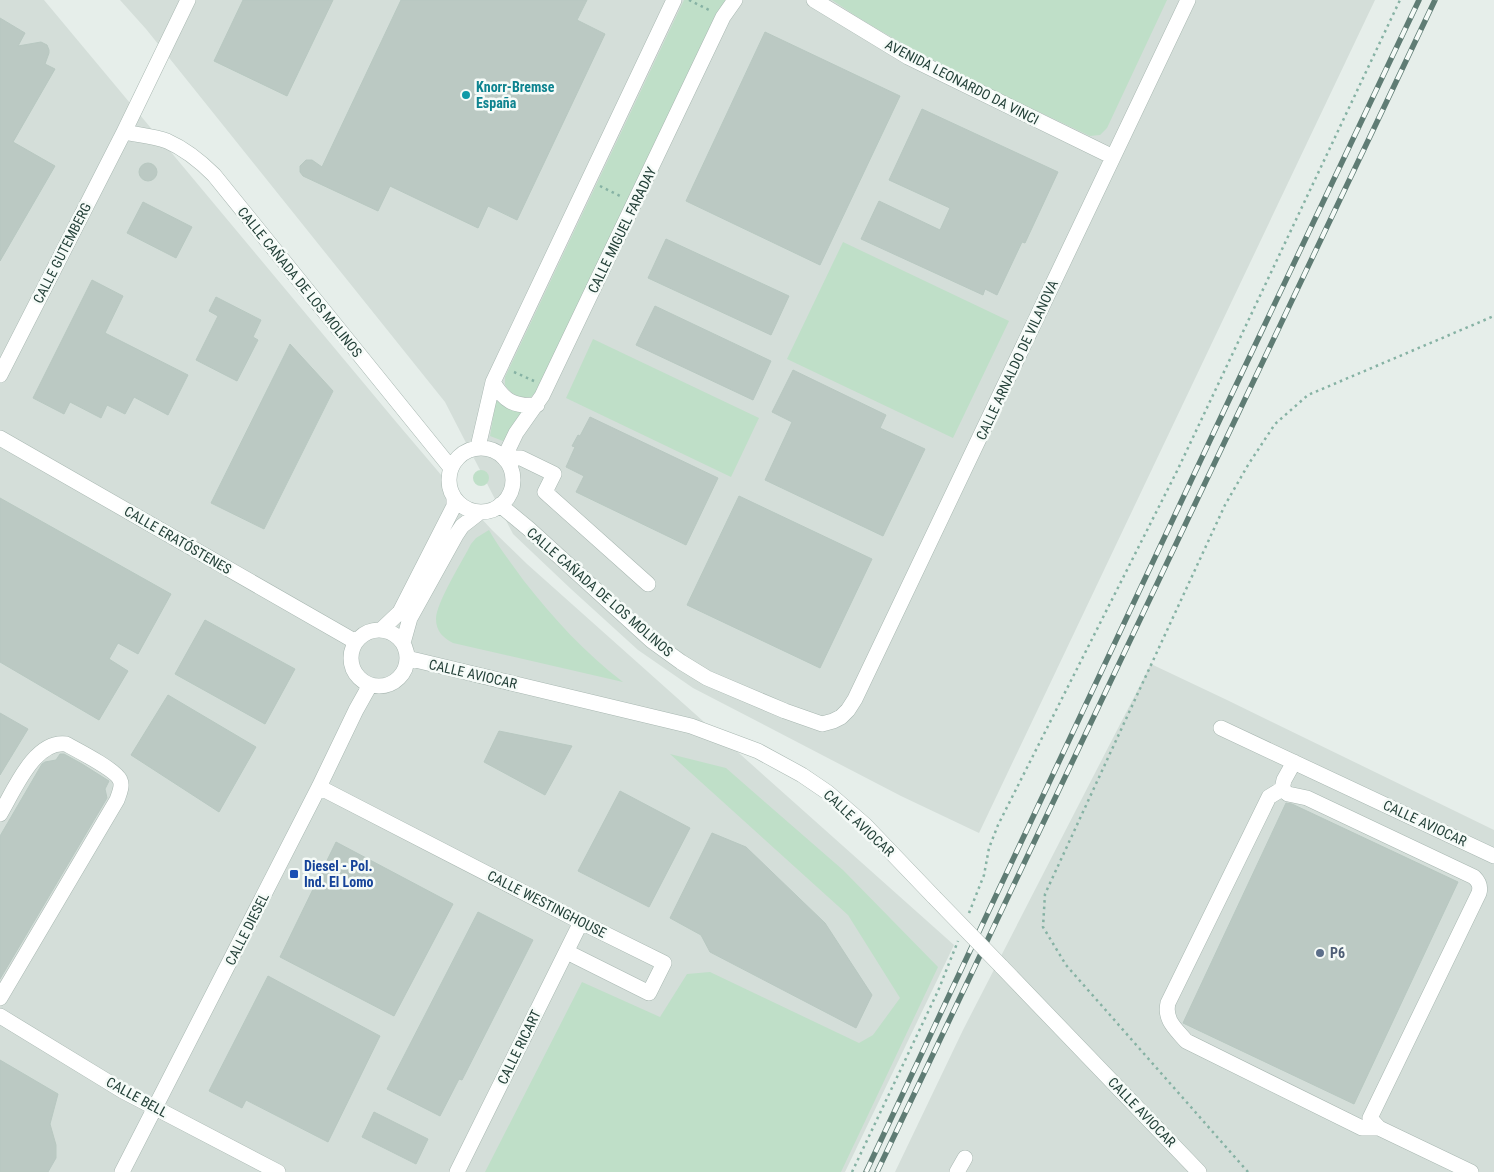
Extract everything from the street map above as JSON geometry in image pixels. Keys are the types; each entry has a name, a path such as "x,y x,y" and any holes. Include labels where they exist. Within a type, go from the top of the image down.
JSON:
{"street":[{"name":"CALLE GUTEMBERG","path":"0,375 124,132 188,0"},
{"path":"478,447 493,382 500,366 674,0"},
{"name":"CALLE MIGUEL FARADAY","path":"504,458 516,433 546,387 723,17 735,0"},
{"name":"AVENIDA LEONARDO DA VINCI","path":"814,0 908,57 1113,157"},
{"name":"CALLE ARNALDO DE VILANOVA","path":"841,716 848,710 855,699 1188,0"},
{"name":"CALLE CAÑADA DE LOS MOLINOS","path":"124,132 165,140 180,147 199,160 214,175 451,468"},
{"path":"493,382 505,398 514,404 524,406 536,405"},
{"name":"CALLE ERATÓSTENES","path":"0,438 356,642"},
{"path":"478,447 488,448 504,458 510,466 513,477 512,488 508,498 493,510 480,512 464,507 454,498 448,479 455,460 469,449 478,447"},
{"path":"504,458 521,458 554,474 546,492 648,584"},
{"path":"381,630 400,612 454,506 454,498"},
{"name":"CALLE CAÑADA DE LOS MOLINOS","path":"500,505 652,641 681,662 707,678 785,711 822,724 834,721 841,716"},
{"path":"403,643 410,618 456,535 462,526 480,512"},
{"path":"381,630 391,632 403,643 408,658 402,675 396,681 388,685 379,686 362,680 352,665 351,656 356,642 365,634 381,630"},
{"name":"CALLE AVIOCAR","path":"408,658 691,726 758,751 802,775 827,792 866,825 1199,1172"},
{"name":"CALLE DIESEL","path":"122,1172 320,787 370,684"},
{"name":"CALLE AVIOCAR","path":"1221,728 1494,856"},
{"path":"0,814 32,760 48,747 59,743 66,744 115,773 121,781 117,800 5,978 0,998"},
{"path":"1294,762 1284,780 1282,789 1269,797 1168,1003 1166,1009 1167,1016 1186,1041 1362,1128 1379,1128"},
{"name":"CALLE WESTINGHOUSE","path":"320,787 664,963 650,993 567,952"},
{"path":"1282,789 1288,794 1308,798 1479,881 1479,893 1370,1118 1379,1128 1471,1172"},
{"name":"CALLE RICART","path":"457,1172 581,922"},
{"name":"CALLE BELL","path":"0,1016 123,1091 278,1172"},
{"path":"957,1172 965,1158"}],"path":[{"path":"688,0 723,17"},
{"path":"967,920 984,875 989,848 998,825 1182,460 1400,0"},
{"path":"588,179 635,203"},
{"path":"1248,1172 1066,965 1042,927 1045,894 1225,505 1275,424 1308,395 1494,316"},
{"path":"500,366 546,387"},
{"path":"852,1172 938,991 960,937"}],"shaded area":[{"path":"0,0 44,0 397,423 442,476 492,530 527,564 954,945 845,1172 0,1172"},
{"path":"120,0 1375,0 979,833 901,796 693,688 638,650 513,534 445,402 146,29"},
{"path":"1151,664 1494,830 1494,1172 895,1172 963,1030"}],"green space":[{"path":"684,0 726,0 715,18 538,390 530,398 516,395 505,385 505,377"},
{"path":"832,0 1167,0 1107,128 1100,135 1090,136 926,56 862,20"},
{"path":"843,242 1009,321 953,438 787,359"},
{"path":"593,339 759,418 731,477 566,398"},
{"path":"496,400 509,408 525,412 503,441 490,436"},
{"path":"478,470 484,470 489,475 487,484 478,486 473,481 473,475"},
{"path":"489,530 501,550 547,609 570,635 623,682 453,643 441,634 437,627 436,619 445,592 471,544 476,538"},
{"path":"670,754 726,768 843,870 938,967 841,1172 485,1172 582,982 660,1017 687,974 710,972 859,1043 873,1035 900,998 848,915"}],"building":[{"path":"243,0 333,0 287,96 214,61"},
{"name":"Knorr-Bremse España","path":"401,0 587,0 577,20 605,34 517,220 488,206 478,228 390,186 378,211 303,176 300,172 300,166 306,160 312,160 322,167"},
{"path":"0,18 25,33 18,46 41,42 47,45 49,50 45,64 55,69 13,142 55,166 0,261"},
{"path":"765,32 900,96 820,265 686,201"},
{"path":"922,109 1058,172 1025,243 1022,242 997,295 985,289 983,295 861,239 879,201 940,230 950,208 889,180"},
{"path":"148,163 154,166 157,172 154,178 148,181 142,178 139,172 142,166"},
{"path":"143,202 192,227 176,258 127,233"},
{"path":"666,239 789,296 771,335 648,278"},
{"path":"92,280 123,296 105,333 188,375 168,415 134,397 125,414 107,405 101,418 70,402 64,414 33,398"},
{"path":"216,297 261,320 253,337 258,340 237,381 196,360 218,316 209,311"},
{"path":"655,306 771,361 753,400 636,345"},
{"path":"290,344 333,391 264,529 211,503"},
{"path":"793,370 886,415 880,428 925,449 883,536 765,480 792,422 772,412"},
{"path":"590,417 718,478 686,545 576,492 584,476 566,467 575,447 572,446 578,435 580,436"},
{"path":"739,496 872,559 820,668 687,605"},
{"path":"0,498 171,594 138,654 118,643 109,659 128,671 99,720 0,662"},
{"path":"205,620 295,669 265,724 175,674"},
{"path":"168,695 256,747 219,812 131,755"},
{"path":"0,713 28,729 0,775"},
{"path":"499,731 572,746 545,795 484,762"},
{"path":"60,754 64,754 109,781 105,789 107,798 0,979 0,836 42,764 56,760"},
{"path":"620,791 690,828 649,907 578,871"},
{"name":"P6","path":"1286,803 1292,804 1458,882 1354,1104 1183,1023"},
{"path":"712,833 746,847 825,923 872,995 856,1028 710,952 701,935 670,918"},
{"path":"336,842 453,904 394,1016 280,957"},
{"path":"478,912 533,940 462,1080 459,1079 440,1116 387,1089"},
{"path":"268,976 380,1036 328,1142 246,1100 242,1108 209,1091"},
{"path":"0,1060 58,1094 50,1124 56,1145 56,1158 48,1172 0,1172"},
{"path":"374,1112 428,1139 416,1164 362,1137"}],"railway":[{"path":"866,1172 1419,0"},
{"path":"877,1172 1435,0"}],"place":[{"name":"Knorr-Bremse España","path":"466,95"},
{"name":"Diesel - Pol. Ind. El Lomo","path":"294,874"},
{"name":"P6","path":"1320,953"}]}
